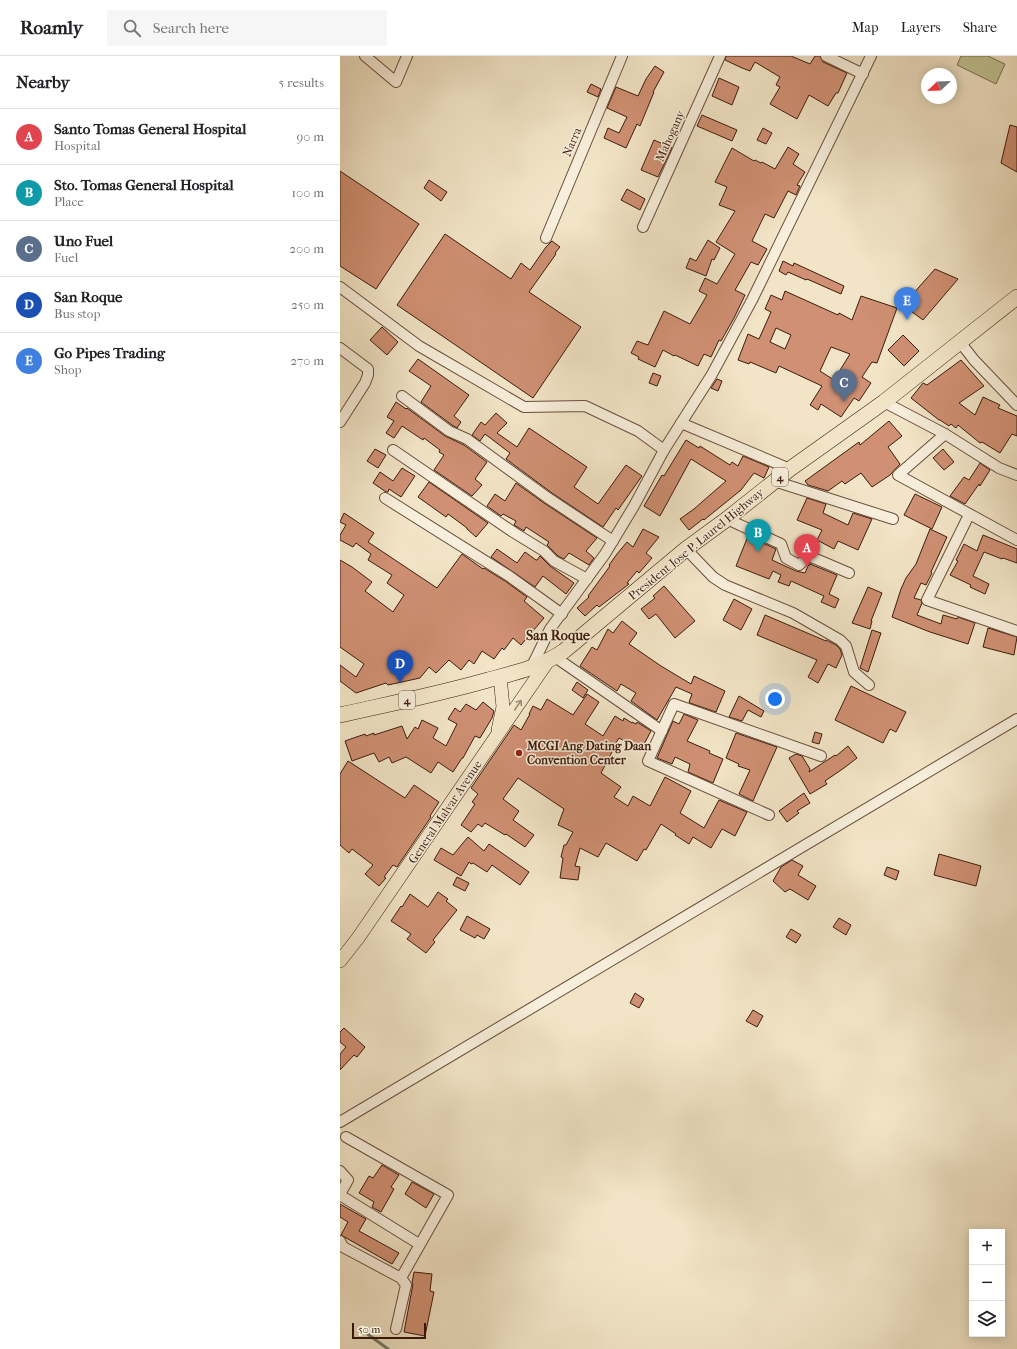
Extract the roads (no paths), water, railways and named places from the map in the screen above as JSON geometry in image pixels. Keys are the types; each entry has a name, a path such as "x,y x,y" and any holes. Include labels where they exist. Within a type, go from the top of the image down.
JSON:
{"highway":[{"name":"President Jose P. Laurel Highway","path":"340,715 432,695 531,668 552,659 686,549 727,519 790,469 884,402 1017,297"}],"main road":[{"name":"General Malvar Avenue","path":"340,961 358,938 496,737 552,659"},
{"path":"496,737 503,707 500,677"}],"street":[{"path":"369,58 396,82 406,56"},
{"name":"Narra","path":"546,238 622,56"},
{"name":"Mahogany","path":"644,226 720,56"},
{"path":"826,56 863,74"},
{"path":"531,668 550,629 587,580 613,541 634,506 664,450 711,376 752,300 871,56"},
{"path":"340,287 419,346 524,407 585,406 638,431 664,450"},
{"path":"960,342 974,360 1017,405"},
{"path":"340,348 368,369 368,375 366,383 340,422"},
{"path":"402,396 449,431 467,439 548,498 613,541"},
{"path":"884,402 945,434 999,468 1017,476"},
{"path":"681,423 790,469"},
{"path":"945,434 898,475 1017,540"},
{"path":"392,450 513,532 544,551 554,561 587,580"},
{"path":"774,481 893,518"},
{"path":"385,498 510,576 562,614"},
{"path":"969,515 927,600 1017,630"},
{"path":"727,519 781,544 786,558 799,564 809,556 849,573"},
{"path":"686,549 713,577 725,585 793,613 840,640 846,646 854,672 869,685"},
{"path":"552,659 662,731"},
{"path":"770,815 648,761 674,704 821,756"},
{"path":"340,1122 1017,719"},
{"path":"346,1137 448,1195 401,1278"},
{"path":"340,1171 348,1180 340,1195 419,1244"},
{"path":"340,1241 343,1247 401,1278 406,1285 396,1329"}],"waterway":[{"path":"362,1330 388,1349"}],"place":[{"name":"Go Pipes Trading","path":"907,320"},
{"name":"Uno Fuel","path":"844,402"},
{"name":"Sto. Tomas General Hospital","path":"758,552"},
{"name":"Santo Tomas General Hospital","path":"807,567"},
{"name":"San Roque","path":"400,683"},
{"name":"MCGI Ang Dating Daan Convention Center","path":"519,753"}],"district":[{"name":"San Roque","path":"558,635"}]}
